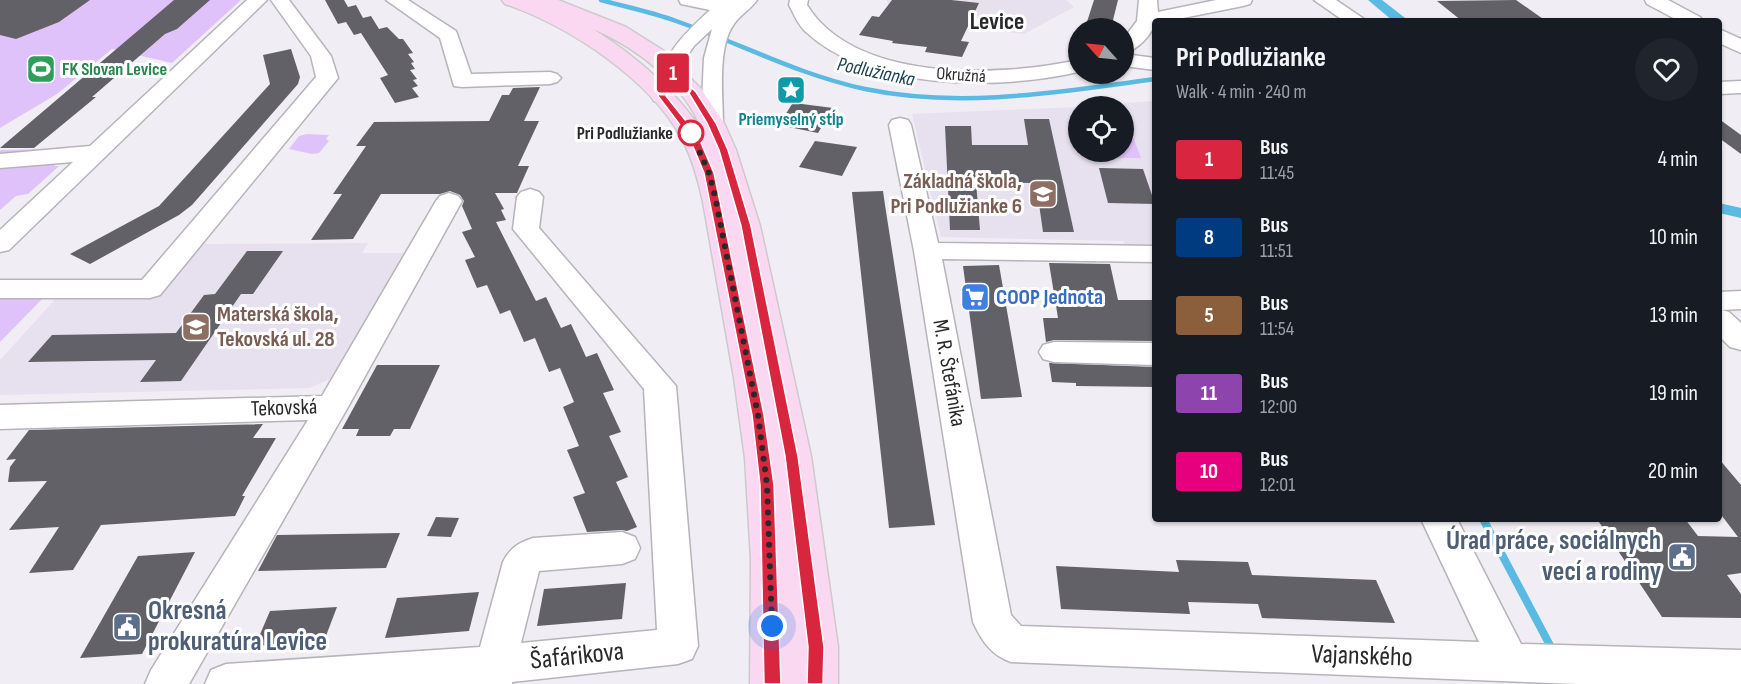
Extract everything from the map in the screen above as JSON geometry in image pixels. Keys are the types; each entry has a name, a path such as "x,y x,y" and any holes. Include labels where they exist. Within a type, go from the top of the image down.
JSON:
{"main road":[{"path":"512,0 561,19 595,40 627,65 693,94 711,123 723,150 746,226 792,456 814,635 815,684"},
{"path":"540,0 596,21 641,45 667,84 694,136 709,173 746,347 767,485 773,684"}],"street":[{"path":"0,244 12,219 95,153 258,0"},
{"path":"0,289 150,289 327,78 321,56 280,0"},
{"path":"395,0 449,35 462,81 543,79"},
{"path":"688,0 713,30 711,123"},
{"path":"667,84 676,58 747,0"},
{"name":"Okružná","path":"799,0 798,5 813,28 850,52 881,64 948,76 978,78 1037,74 1068,68"},
{"path":"1323,0 1352,18"},
{"path":"1654,0 1687,18"},
{"path":"1134,38 1138,35 1149,10 1185,11 1238,1"},
{"path":"641,45 666,47 713,30"},
{"path":"667,84 700,67 713,30"},
{"path":"1722,37 1741,47"},
{"path":"1134,61 1152,64"},
{"path":"1722,88 1741,87"},
{"name":"M. R. Štefánika","path":"900,125 927,251 993,622"},
{"path":"0,161 95,153"},
{"name":"Šafárikova","path":"226,684 492,675 678,646 660,386 526,229 530,197"},
{"name":"Tekovská","path":"0,417 332,407 449,201"},
{"path":"927,251 1152,254"},
{"path":"1722,301 1741,300"},
{"path":"1722,322 1741,340"},
{"path":"1054,352 1152,354"},
{"path":"166,684 332,407"},
{"path":"1441,522 1520,662"},
{"path":"492,675 522,562 533,554 622,548"},
{"name":"Vajanského","path":"993,622 1011,644 1741,669"}],"shaded area":[{"path":"0,0 241,0 172,63 112,49 57,94 0,128"},
{"path":"886,0 1066,0 1074,7 1024,34 899,20"},
{"name":"Základná škola, Pri Podlužianke 6","path":"1152,101 1152,248 1126,248 1123,241 941,237 912,114 1068,107 1068,162 1134,162 1134,102"},
{"path":"329,135 326,139 329,141 319,153 312,154 289,149 299,136"},
{"path":"1134,139 1141,158 1134,158"},
{"path":"72,149 54,166 59,166 28,194 16,196 0,210 0,150"},
{"name":"Materská škola, Tekovská ul. 28","path":"368,243 362,253 406,253 330,379 309,388 0,395 0,360 61,293 155,292 195,244"},
{"path":"46,295 0,342 0,296"}],"building":[{"path":"0,0 90,0 59,22 16,39 0,35"},
{"path":"174,0 210,0 177,29 165,34 92,97 96,97 34,148 0,148"},
{"path":"325,0 344,0 348,7 356,5 363,18 371,16 379,29 387,27 399,39 403,39 413,53 408,54 414,62 411,63 415,69 410,70 417,79 413,80 418,86 412,88 419,97 395,103 380,78 388,75 361,33 354,35 346,22 338,24"},
{"path":"892,0 951,0 979,3 961,41 969,42 962,57 925,52 927,47 892,43 893,41 859,35 872,16 879,17"},
{"path":"1094,0 1118,0 1114,18 1088,18"},
{"path":"1516,0 1542,18 1458,18 1437,1"},
{"path":"291,49 300,77 298,84 192,205 179,215 90,264 70,254 159,206 270,84 263,55"},
{"path":"540,87 524,121 539,121 518,166 529,166 517,193 495,193 504,209 501,210 506,220 496,222 536,301 546,297 561,328 571,324 586,357 597,353 614,390 603,393 621,432 609,436 628,477 616,482 637,527 627,531 587,532 573,497 585,493 567,450 579,446 563,407 574,402 560,368 549,372 535,338 524,342 510,310 500,314 487,285 477,288 465,260 475,257 462,232 472,229 460,195 450,191 440,194 381,194 353,239 311,240 342,194 333,194 366,146 356,146 374,122 489,121 502,95 509,95 513,88"},
{"path":"792,104 833,108 818,133 779,125"},
{"path":"1024,119 1049,119 1074,232 1043,232 1036,183 976,182 980,230 950,230 945,126 971,126 972,145 1028,145"},
{"path":"1722,121 1741,135 1741,154 1722,140"},
{"path":"815,141 857,147 842,176 799,167"},
{"path":"1099,168 1143,169 1152,195 1152,204 1108,203"},
{"path":"883,191 935,525 889,528 852,192"},
{"path":"247,251 283,251 253,294 241,294 181,381 140,382 156,360 28,362 52,335 176,333 204,295 215,294"},
{"path":"1049,263 1110,264 1118,300 1152,300 1152,341 1054,340 1046,342 1043,318 1058,318"},
{"path":"999,265 1022,397 981,399 963,266"},
{"path":"1049,363 1152,367 1152,387 1076,386 1076,383 1052,382"},
{"path":"377,365 440,365 410,429 394,429 390,436 356,436 359,429 342,429"},
{"path":"263,424 253,438 276,438 242,496 245,496 235,516 101,525 73,570 29,573 59,527 9,530 47,481 8,482 10,467 16,459 6,460 29,430"},
{"name":"Úrad práce, sociálnych vecí a rodiny","path":"1722,463 1741,485 1741,573 1727,575 1741,594 1741,618 1662,617 1599,522 1687,522 1698,536 1738,537 1722,516"},
{"path":"436,517 459,518 451,537 427,536"},
{"path":"400,533 386,568 258,571 277,535"},
{"name":"Okresná prokuratúra Levice","path":"195,552 142,654 80,658 138,556"},
{"path":"1176,560 1248,562 1252,575 1376,580 1395,623 1262,618 1258,604 1188,602 1190,614 1061,609 1056,566 1179,572"},
{"path":"626,583 622,619 537,626 544,589"},
{"path":"479,592 469,631 385,638 397,598"},
{"path":"337,607 324,641 255,646 270,611"}],"waterway":[{"name":"Podlužianka","path":"601,0 676,21 816,76 865,89 901,95 937,98 1010,96 1152,79"},
{"path":"1374,0 1398,18"},
{"path":"1722,209 1741,213"},
{"name":"Podlužianka","path":"1485,522 1553,651"}],"bus line":[{"name":"1","path":"773,684 767,485 758,415 709,173 694,136 662,96 672,72 693,94 711,123 723,150 746,226 792,456 816,647 815,684"}],"place":[{"name":"FK Slovan Levice","path":"41,69"},
{"name":"Priemyselný stĺp","path":"791,90"},
{"name":"Pri Podlužianke","path":"691,133"},
{"name":"Základná škola, Pri Podlužianke 6","path":"1043,194"},
{"name":"COOP Jednota","path":"975,297"},
{"name":"Materská škola, Tekovská ul. 28","path":"196,327"},
{"name":"Úrad práce, sociálnych vecí a rodiny","path":"1682,557"},
{"name":"Okresná prokuratúra Levice","path":"127,627"}],"district":[{"name":"Levice","path":"997,21"}],"route":[{"path":"691,133 709,173 715,196 758,415 767,485 772,626"}]}
